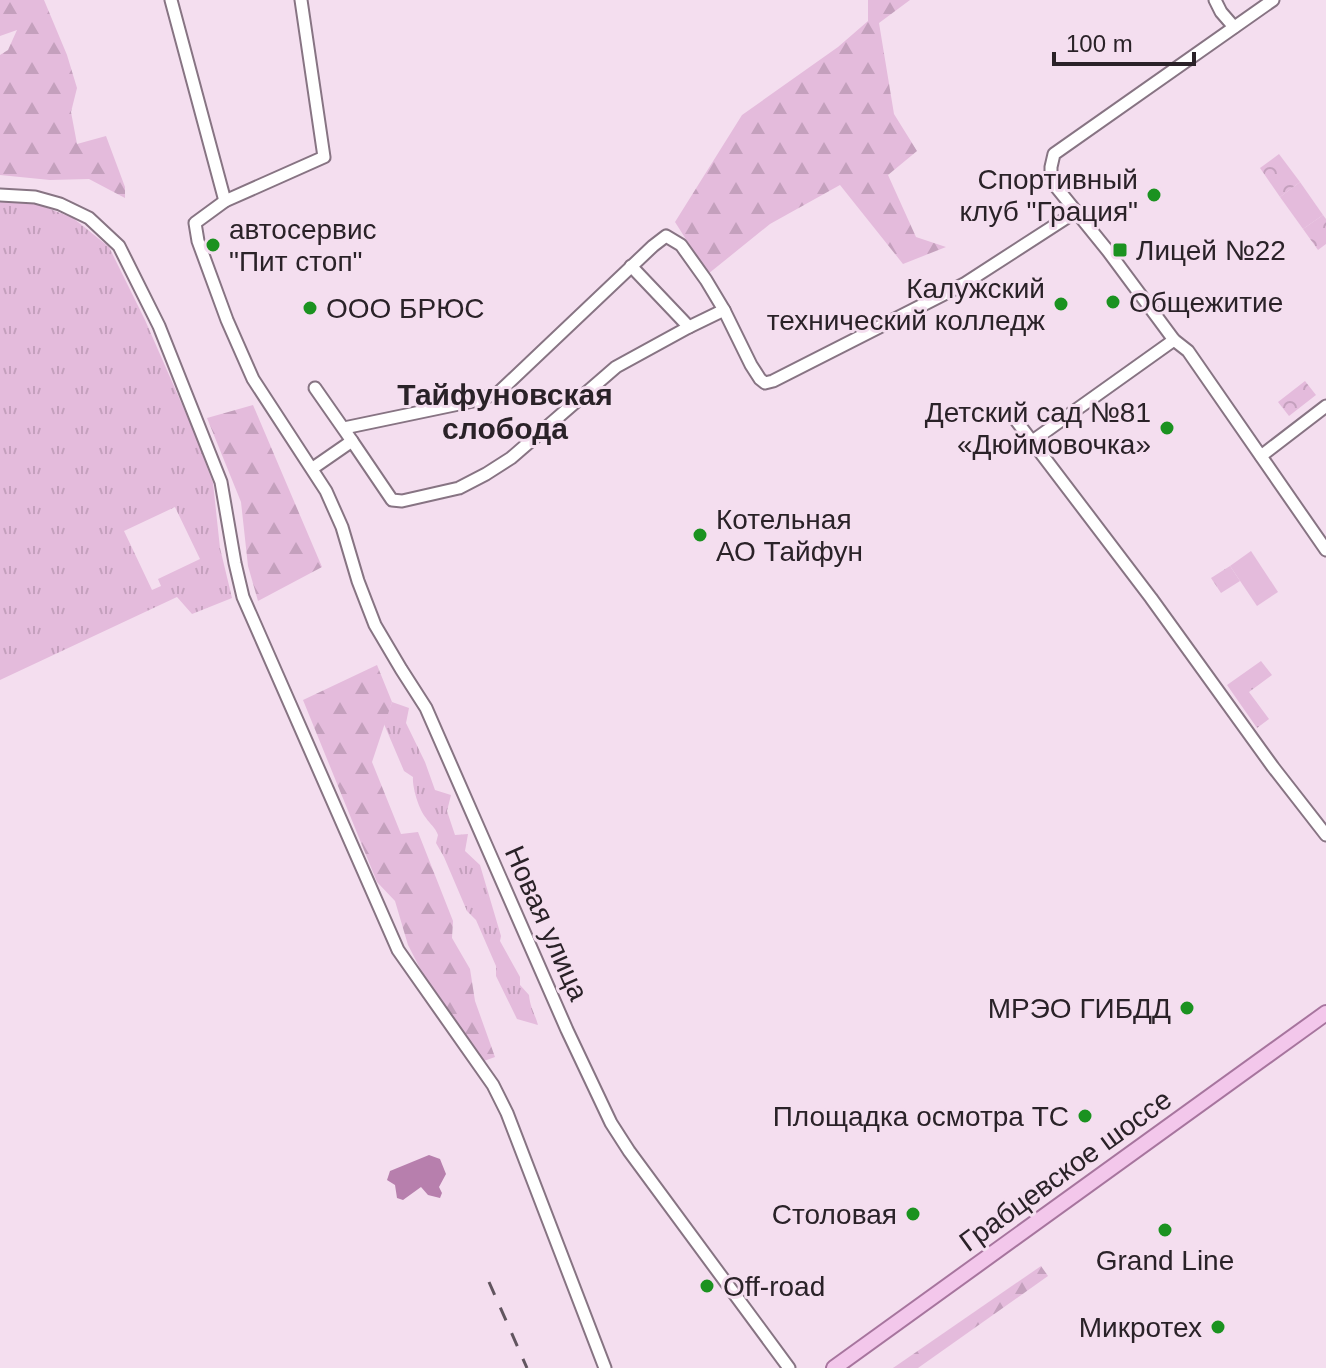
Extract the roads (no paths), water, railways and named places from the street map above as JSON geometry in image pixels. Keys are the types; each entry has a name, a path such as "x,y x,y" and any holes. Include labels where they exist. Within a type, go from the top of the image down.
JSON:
{"main road":[{"name":"Грабцевское шоссе","path":"834,1368 1326,1013"}],"street":[{"path":"171,0 225,201"},
{"name":"Новая улица","path":"301,0 324,157 225,201 195,223 198,241 227,320 260,393 326,491 342,527 375,625 426,708 611,1123 789,1368"},
{"path":"1215,0 1234,27"},
{"path":"1273,0 1054,154 1051,174 1057,188 1174,340 1188,351 1326,550"},
{"path":"0,195 35,197 60,204 89,218 119,246 159,326 221,482 243,597 398,950 493,1085 507,1113 605,1368"},
{"path":"344,428 498,393 666,236 681,245 724,310 760,379 765,383 964,284 1077,211"},
{"path":"631,266 689,327"},
{"path":"315,388 392,500 402,501 459,488 486,474 511,458 616,367 724,310"},
{"path":"1031,442 1174,340"},
{"path":"1261,456 1326,406"},
{"path":"1015,419 1326,835"},
{"path":"313,468 352,441"}],"railway":[{"path":"489,1282 527,1368"}],"place":[{"name":"Спортивный клуб \"Грация\"","path":"1154,195"},
{"name":"автосервис \"Пит стоп\"","path":"213,245"},
{"name":"Лицей №22","path":"1120,250"},
{"name":"Общежитие","path":"1113,302"},
{"name":"Калужский технический колледж","path":"1061,304"},
{"name":"ООО БРЮС","path":"310,308"},
{"name":"Детский сад №81 «Дюймовочка»","path":"1167,428"},
{"name":"Котельная АО Тайфун","path":"700,535"},
{"name":"МРЭО ГИБДД","path":"1187,1008"},
{"name":"Площадка осмотра ТС","path":"1085,1116"},
{"name":"Столовая","path":"913,1214"},
{"name":"Grand Line","path":"1165,1230"},
{"name":"Off-road","path":"707,1286"},
{"name":"Микротех","path":"1218,1327"}],"district":[{"name":"Тайфуновская слобода","path":"505,412"}]}
